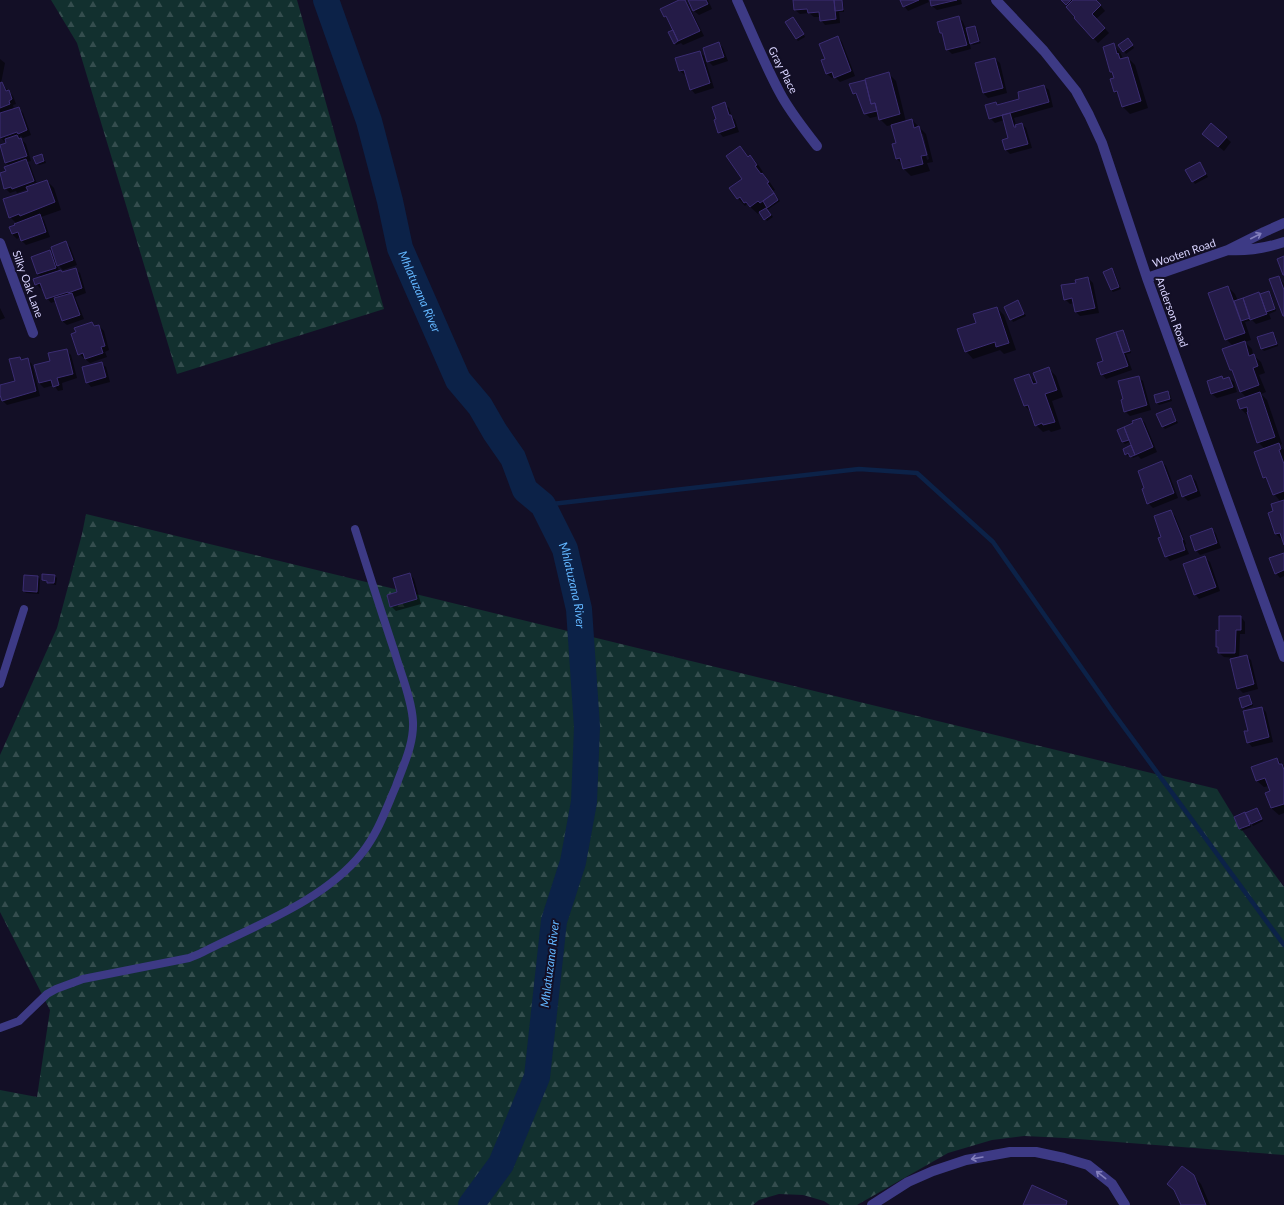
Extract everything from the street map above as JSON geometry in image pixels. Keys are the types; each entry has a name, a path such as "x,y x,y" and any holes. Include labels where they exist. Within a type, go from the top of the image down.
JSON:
{"street":[{"name":"Gray Place","path":"737,0 780,93 794,116 817,146"},
{"name":"Anderson Road","path":"996,0 1044,51 1076,91 1102,142 1147,278 1284,657"},
{"name":"Wooten Road","path":"1147,278 1228,250 1284,223"},
{"name":"Wooten Road","path":"1228,250 1257,249 1284,242"},
{"name":"Silky Oak Lane","path":"0,243 33,333"},
{"path":"872,1205 908,1182 966,1160 1010,1152 1036,1152 1088,1165 1112,1184 1125,1205"}],"lane":[{"path":"0,1028 19,1021 47,994 70,983 83,979 181,960 199,954 299,904 336,880 362,853 383,819 412,740 413,722 405,685 356,529"},
{"path":"0,684 24,609"}],"green space":[{"path":"51,0 297,0 384,309 177,374 77,43"},
{"path":"86,514 1217,789 1242,830 1284,887 1284,1155 1024,1136 992,1140 948,1153 857,1205 830,1205 824,1201 803,1195 779,1194 759,1200 753,1205 0,1205 0,1090 37,1097 50,1010 0,912 0,755 57,628"}],"building":[{"path":"679,0 685,0 700,31 678,41 666,16 664,17 660,9"},
{"path":"688,0 706,0 708,4 693,11"},
{"path":"793,0 834,0 836,19 820,21 819,12 808,13 807,9 794,10"},
{"path":"834,0 842,0 843,10 835,11"},
{"path":"900,0 919,0 903,7"},
{"path":"930,0 957,0 931,6"},
{"path":"1061,0 1071,0 1066,5"},
{"path":"1073,0 1096,0 1101,5 1092,14 1105,28 1093,39 1066,7"},
{"path":"959,16 967,45 946,50 942,33 940,33 937,22"},
{"path":"793,17 804,34 796,39 785,22"},
{"path":"975,26 979,41 970,44 966,28"},
{"path":"673,30 678,41 674,44 668,32"},
{"path":"838,36 851,71 834,78 832,72 826,74 821,60 825,59 819,44"},
{"path":"1128,38 1133,45 1123,52 1118,45"},
{"path":"719,42 724,57 707,62 703,48"},
{"path":"1114,43 1120,59 1128,57 1141,101 1122,107 1117,91 1114,92 1110,79 1114,78 1112,72 1110,72 1103,47"},
{"path":"700,51 710,83 690,90 684,70 679,71 675,58"},
{"path":"995,58 1003,88 983,93 975,63"},
{"path":"889,72 900,114 879,120 875,103 871,104 865,79"},
{"path":"865,80 871,104 875,103 877,111 864,114 856,93 853,94 849,84"},
{"path":"2,82 6,91 9,90 12,99 9,101 10,104 0,108 0,83"},
{"path":"1044,85 1049,102 989,119 985,105 996,102 997,105 1019,99 1018,92"},
{"path":"725,102 735,127 718,133 712,107"},
{"path":"19,107 27,130 18,134 17,132 0,138 0,113"},
{"path":"1010,113 1014,127 1016,127 1015,125 1022,123 1028,144 1005,150 1002,140 1008,138 1002,115"},
{"path":"912,119 914,128 919,126 927,155 921,156 923,164 903,169 900,158 896,159 892,144 896,143 891,125"},
{"path":"1211,123 1227,137 1218,147 1202,134"},
{"path":"17,135 19,139 21,138 27,156 5,163 0,145 6,143 5,139"},
{"path":"740,146 748,157 750,155 757,165 755,166 769,182 767,183 774,193 760,203 758,201 750,207 746,202 744,203 740,197 737,199 729,188 742,179 726,156"},
{"path":"42,154 44,161 36,164 33,157"},
{"path":"26,159 34,181 12,189 11,187 4,189 0,173 6,171 4,167"},
{"path":"1200,162 1206,174 1192,182 1185,170"},
{"path":"47,180 55,202 20,216 19,214 9,218 3,199 28,191 26,187"},
{"path":"774,193 778,200 767,208 763,201"},
{"path":"766,208 771,215 764,220 759,212"},
{"path":"40,214 46,232 21,241 18,232 12,234 9,227"},
{"path":"66,241 73,260 57,266 51,247"},
{"path":"50,250 56,268 37,274 31,257"},
{"path":"1284,256 1284,275 1283,275 1277,259"},
{"path":"76,268 82,288 46,299 40,283 35,285 33,279 61,270 62,272"},
{"path":"1112,268 1119,287 1111,290 1103,272"},
{"path":"1279,276 1284,290 1284,316 1269,279"},
{"path":"1088,277 1095,308 1075,312 1072,298 1064,300 1061,285 1076,283 1075,280"},
{"path":"1228,286 1245,333 1225,340 1208,293"},
{"path":"1269,291 1275,309 1266,312 1260,294"},
{"path":"1259,292 1267,314 1250,320 1243,298"},
{"path":"72,293 80,315 62,321 54,298"},
{"path":"1243,298 1250,318 1241,321 1234,301"},
{"path":"1018,300 1024,314 1010,320 1004,307"},
{"path":"997,307 1009,343 996,347 995,342 965,352 957,329 976,323 973,314"},
{"path":"92,322 94,326 99,325 105,346 101,347 103,353 85,359 83,353 78,355 71,334 76,332 74,328"},
{"path":"1123,330 1130,351 1123,353 1116,332"},
{"path":"1116,332 1128,366 1101,375 1097,363 1103,361 1096,339"},
{"path":"1273,332 1277,344 1261,349 1257,337"},
{"path":"1245,341 1249,356 1254,354 1258,366 1253,368 1259,385 1240,392 1222,349"},
{"path":"67,349 73,374 57,378 59,385 53,387 51,380 39,383 34,365 50,361 48,353"},
{"path":"20,357 21,360 28,358 36,391 2,401 0,395 0,385 15,381 9,359"},
{"path":"102,362 106,377 86,383 82,367"},
{"path":"1049,367 1057,390 1045,394 1055,422 1043,425 1042,423 1035,426 1028,405 1024,406 1014,379 1029,374 1033,384 1037,383 1033,373"},
{"path":"1139,376 1147,405 1124,412 1121,400 1123,399 1118,381"},
{"path":"1222,376 1223,379 1229,377 1233,387 1211,394 1207,381"},
{"path":"1168,391 1170,399 1156,403 1154,395"},
{"path":"1260,392 1275,437 1257,443 1247,412 1247,407 1240,409 1237,400"},
{"path":"1171,408 1176,421 1162,427 1156,414"},
{"path":"1141,418 1153,447 1135,455 1124,427 1133,423 1132,421"},
{"path":"1124,427 1129,440 1122,442 1117,430"},
{"path":"1279,443 1281,449 1279,450 1284,464 1284,491 1273,495 1266,477 1263,478 1254,452"},
{"path":"1131,445 1135,455 1130,457 1128,453 1125,455 1123,449"},
{"path":"1162,461 1174,493 1147,504 1142,489 1144,488 1138,471"},
{"path":"1191,475 1197,491 1182,497 1177,481"},
{"path":"1284,500 1284,545 1280,533 1275,534 1268,513 1273,511 1271,504"},
{"path":"1171,510 1183,540 1185,550 1165,557 1158,538 1161,537 1154,516"},
{"path":"1212,528 1217,543 1195,551 1190,536"},
{"path":"1284,553 1284,570 1275,574 1269,558"},
{"path":"1205,556 1216,587 1194,595 1183,564"},
{"path":"410,573 417,599 390,607 387,595 397,592 393,578"},
{"path":"42,574 55,575 54,583 47,583 47,581 42,580"},
{"path":"24,575 38,576 37,592 23,591"},
{"path":"1219,616 1241,616 1241,630 1236,630 1235,653 1218,653 1218,647 1216,647 1216,630 1219,631"},
{"path":"1247,655 1254,684 1237,689 1230,659"},
{"path":"1249,695 1252,704 1242,708 1239,698"},
{"path":"1262,707 1269,737 1247,743 1244,731 1248,731 1243,711"},
{"path":"1277,758 1279,764 1282,764 1284,770 1284,804 1271,808 1265,793 1270,791 1265,778 1256,781 1251,767"},
{"path":"1257,808 1262,819 1251,824 1245,813"},
{"path":"1245,812 1250,825 1239,829 1234,817"},
{"path":"1182,1166 1194,1175 1206,1205 1181,1205 1174,1190 1167,1184"},
{"path":"1032,1185 1067,1201 1066,1205 1023,1205"}],"waterway":[{"name":"Mhlatuzana River","path":"326,0 369,121 390,201 400,248 458,380 480,406 495,432 513,458 525,490 543,505 565,549 579,609 587,727 584,802 573,862 554,921 537,1077 501,1164 471,1205"},
{"path":"543,505 859,469 917,473 993,542 1112,711 1284,945"}]}
